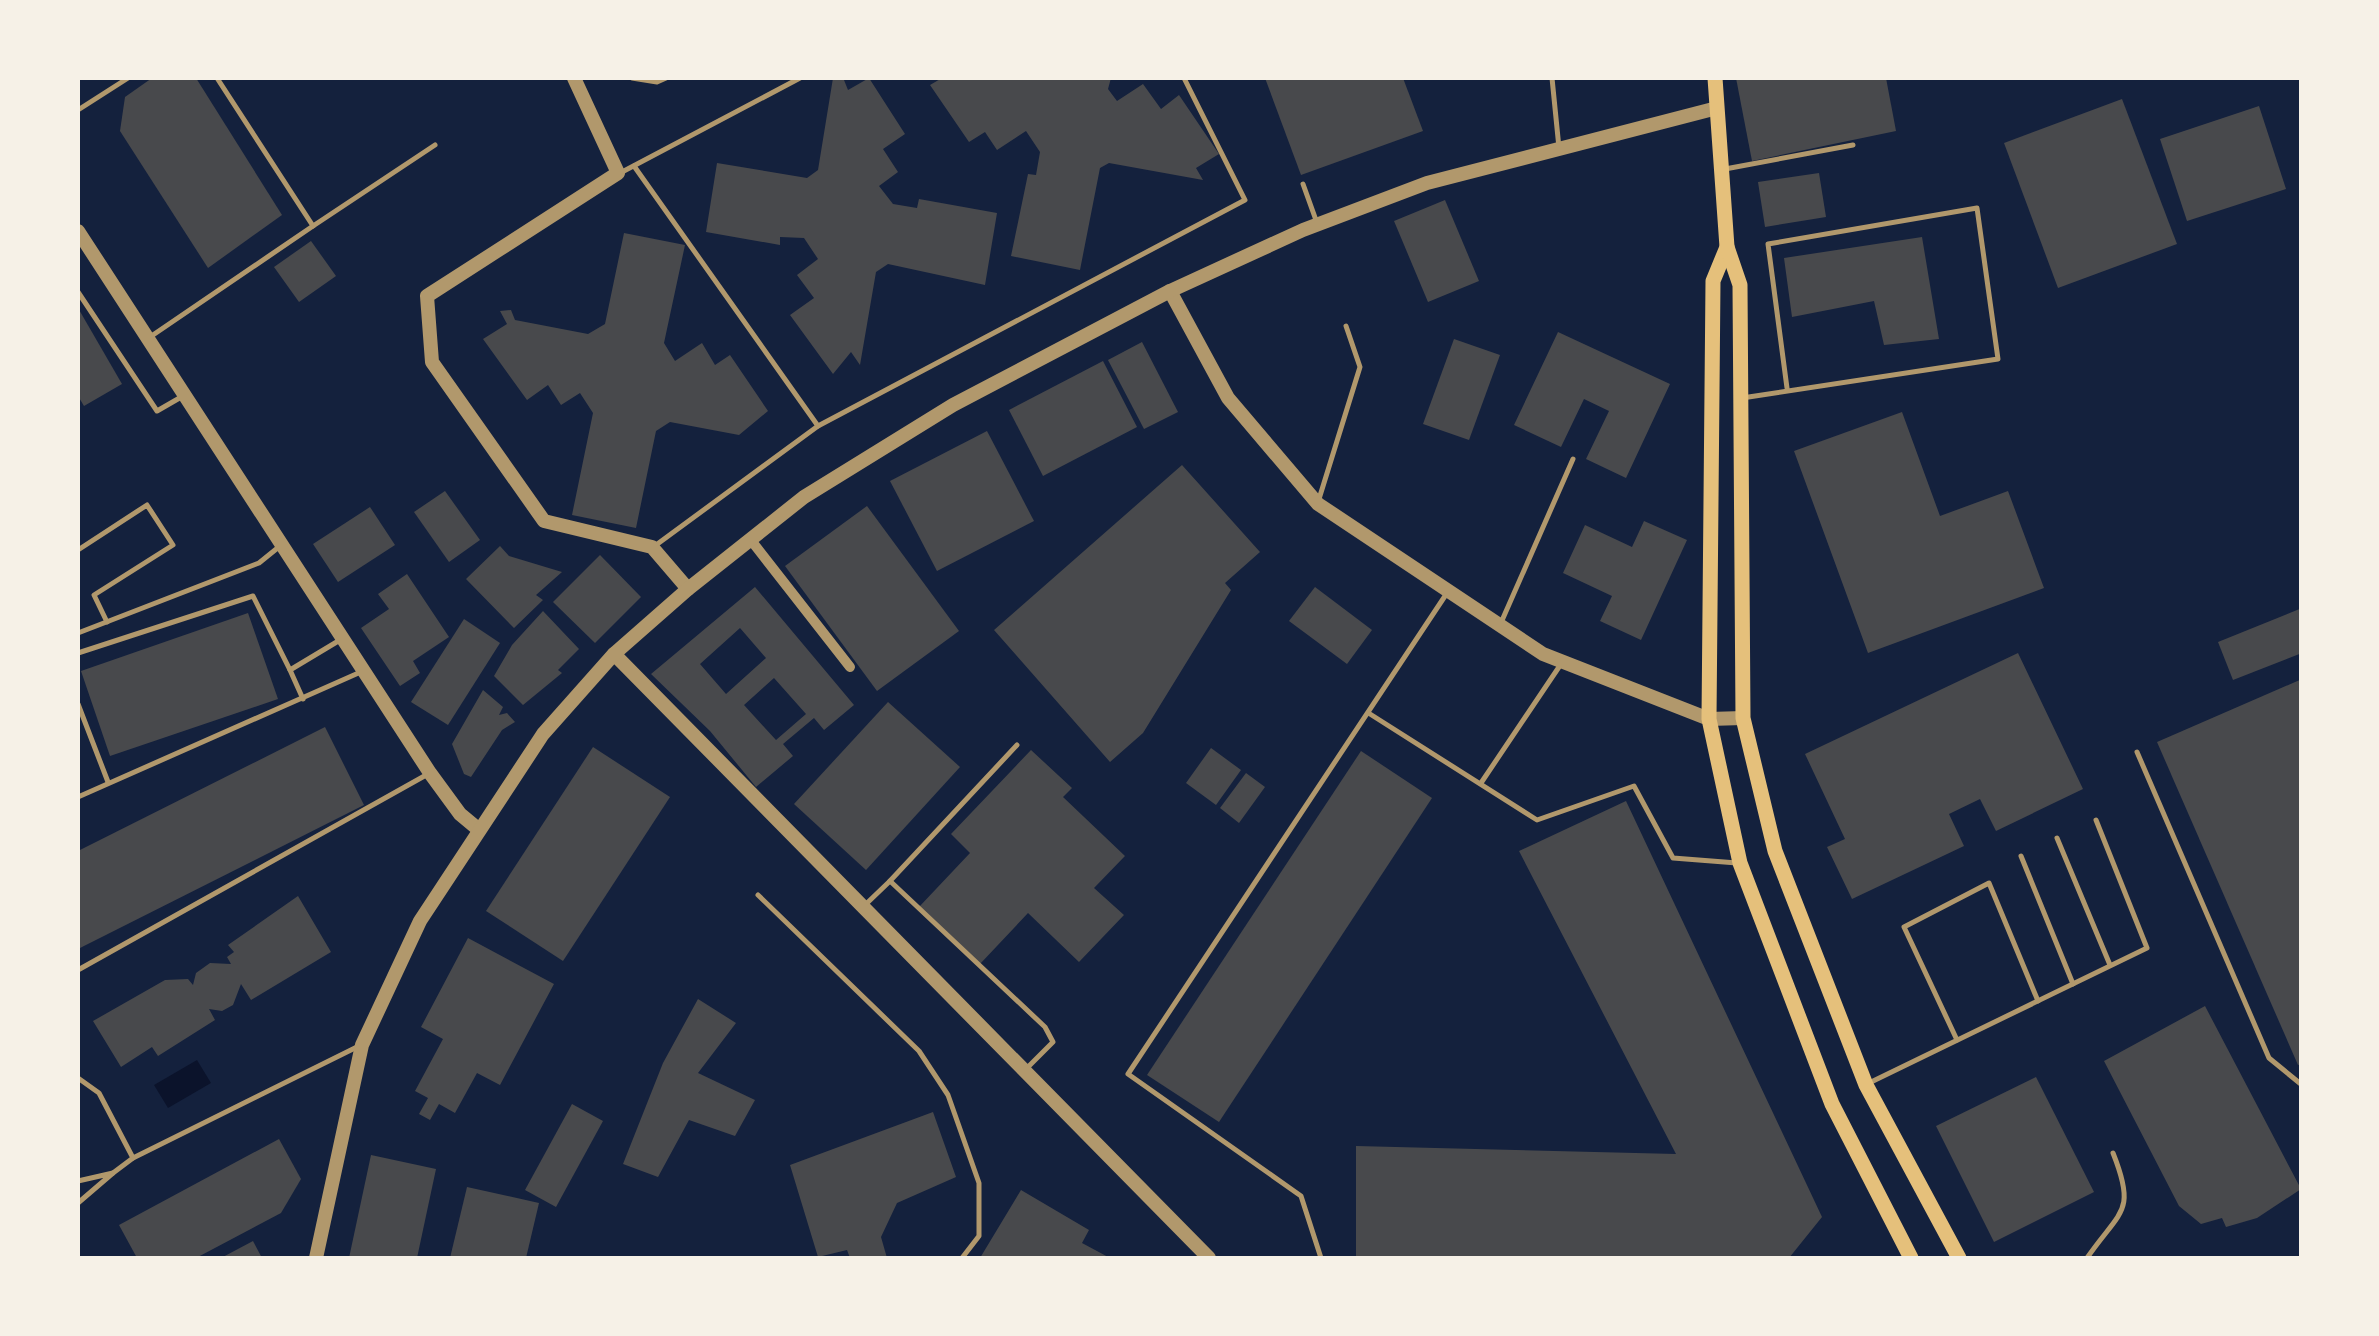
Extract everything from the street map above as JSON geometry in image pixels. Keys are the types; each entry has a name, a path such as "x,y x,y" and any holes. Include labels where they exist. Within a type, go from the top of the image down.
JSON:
{"main road":[{"path":"1715,78 1727,247 1740,285 1742,718 1775,852 1866,1085 1959,1258"},
{"path":"1727,247 1714,281 1708,719 1740,863 1832,1104 1911,1258"}],"street":[{"path":"574,78 618,173 427,296 432,362 544,521 652,548 688,589"},
{"path":"316,1258 362,1045 420,921 543,734 614,654 688,589 804,497 953,405 1170,291 1318,224 1427,183 1718,108"},
{"path":"79,236 284,544 430,773 460,814 478,829"},
{"path":"1170,291 1228,398 1318,504 1500,625 1563,661 1708,719 1742,718"},
{"path":"750,539 850,666"},
{"path":"614,654 1209,1258"}],"lane":[{"path":"78,110 128,78"},
{"path":"217,78 313,226"},
{"path":"632,78 638,82 666,78"},
{"path":"618,173 800,78"},
{"path":"652,548 818,426 1246,200 1184,78"},
{"path":"1552,78 1559,151"},
{"path":"148,338 435,145"},
{"path":"1722,170 1853,145"},
{"path":"634,166 818,426"},
{"path":"1304,184 1318,224"},
{"path":"1740,399 1787,388 1998,360 1977,208 1768,244 1787,388"},
{"path":"78,292 157,411 185,394"},
{"path":"1318,504 1360,367 1346,326"},
{"path":"1500,625 1573,459"},
{"path":"78,550 147,506 173,545 94,595 108,622"},
{"path":"78,633 260,563 284,544"},
{"path":"1321,1258 1301,1196 1128,1074 1370,714 1448,590"},
{"path":"78,653 253,596 303,699"},
{"path":"290,670 344,637"},
{"path":"1480,784 1563,661"},
{"path":"78,798 366,670"},
{"path":"78,704 108,782"},
{"path":"1370,714 1537,820 1634,786 1673,858 1740,863"},
{"path":"865,906 1018,745"},
{"path":"2137,752 2269,1058 2302,1085"},
{"path":"78,970 430,773"},
{"path":"1866,1085 2147,948 2096,820"},
{"path":"2057,838 2110,964"},
{"path":"2021,856 2073,984"},
{"path":"890,881 1046,1028 1053,1042 1025,1070"},
{"path":"1958,1040 1904,927 1989,884 2038,1001"},
{"path":"758,895 918,1050 948,1095 979,1183 979,1236 962,1258"},
{"path":"78,1203 133,1158 362,1045"},
{"path":"78,1078 99,1093 133,1158"},
{"path":"2087,1258 2126,1205 2128,1189 2112,1154"},
{"path":"78,1180 113,1172"}],"water":[{"path":"197,1060 211,1083 168,1108 154,1085"}],"building":[{"path":"152,78 196,78 282,215 208,268 120,131 125,97"},
{"path":"833,78 844,80 848,90 869,78 905,134 883,149 898,172 879,186 893,204 917,208 919,199 997,213 985,285 888,264 876,272 860,365 851,352 833,374 790,315 814,298 797,275 818,259 804,238 780,237 780,245 706,232 717,163 807,178 818,170"},
{"path":"942,78 1111,78 1108,89 1117,101 1143,84 1161,109 1179,95 1219,154 1196,168 1203,180 1109,163 1100,168 1080,270 1011,256 1028,174 1036,175 1040,152 1026,131 997,150 985,132 969,142 930,85"},
{"path":"1265,78 1403,78 1423,131 1301,175"},
{"path":"1736,78 1886,78 1896,131 1752,161"},
{"path":"2122,99 2177,244 2058,288 2004,143"},
{"path":"2259,106 2286,189 2187,221 2160,139"},
{"path":"1819,173 1826,217 1765,227 1758,182"},
{"path":"1445,200 1479,281 1428,302 1394,221"},
{"path":"624,233 685,245 664,343 675,361 702,343 715,365 730,355 768,411 739,435 670,422 656,431 636,528 572,515 593,413 580,393 561,405 548,385 527,400 483,339 507,324 500,311 511,310 515,320 588,334 605,324"},
{"path":"1922,237 1939,339 1884,345 1874,301 1792,317 1784,258"},
{"path":"311,241 336,276 299,302 274,267"},
{"path":"78,308 122,384 84,406 78,396"},
{"path":"1558,332 1670,384 1626,478 1586,459 1609,411 1584,399 1561,447 1514,425"},
{"path":"1454,339 1500,355 1469,440 1423,424"},
{"path":"1142,342 1178,412 1144,429 1108,360"},
{"path":"1103,361 1137,427 1043,476 1009,410"},
{"path":"1902,412 1940,516 2008,491 2044,588 1868,653 1794,451"},
{"path":"987,431 1034,521 937,571 890,481"},
{"path":"1182,465 1260,552 1225,583 1231,590 1143,733 1110,762 994,630"},
{"path":"445,491 480,540 449,562 414,512"},
{"path":"867,506 959,631 877,691 785,566"},
{"path":"370,507 395,545 338,582 313,544"},
{"path":"1644,521 1687,540 1641,640 1600,621 1612,596 1563,573 1585,525 1632,547"},
{"path":"500,546 509,556 562,572 536,595 543,600 514,628 466,579"},
{"path":"600,555 641,597 595,643 553,602"},
{"path":"407,574 449,637 413,661 420,673 400,686 361,628 389,609 378,594"},
{"path":"755,587 854,705 824,730 814,718 783,744 793,756 756,787 710,731 651,674","holes":["740,628 766,658 726,694 700,664","774,678 806,714 776,740 744,705"]},
{"path":"1315,587 1372,630 1347,664 1289,621"},
{"path":"2302,608 2302,653 2233,680 2218,642"},
{"path":"543,611 579,649 558,670 562,673 523,705 494,676 512,645"},
{"path":"248,613 278,699 110,756 81,671"},
{"path":"464,619 500,643 448,725 411,702"},
{"path":"2018,653 2083,789 1996,831 1980,799 1949,814 1964,846 1852,899 1827,847 1845,839 1805,754"},
{"path":"2302,679 2302,1064 2298,1065 2157,742"},
{"path":"483,690 503,707 499,715 507,713 515,722 502,730 471,777 464,774 452,744"},
{"path":"888,702 960,767 866,870 794,804"},
{"path":"325,727 364,805 78,949 78,851"},
{"path":"593,747 670,797 563,961 486,911"},
{"path":"1211,748 1241,770 1216,805 1186,783"},
{"path":"1031,750 1072,788 1063,797 1125,856 1094,888 1124,915 1079,962 1028,913 980,964 919,907 970,853 951,834"},
{"path":"1361,751 1432,798 1219,1122 1147,1075"},
{"path":"1246,773 1265,787 1239,823 1220,808"},
{"path":"1626,801 1822,1217 1789,1258 1356,1258 1356,1146 1676,1154 1519,851"},
{"path":"298,896 331,952 251,1000 241,984 233,1005 222,1011 209,1009 215,1020 158,1056 152,1047 121,1067 93,1021 165,980 188,979 193,985 196,973 210,963 231,964 227,957 234,952 228,945"},
{"path":"468,938 554,984 500,1085 477,1073 455,1113 439,1104 430,1120 419,1114 428,1098 415,1091 443,1039 421,1027"},
{"path":"698,999 736,1023 698,1073 755,1100 735,1136 689,1120 658,1177 623,1164 663,1063"},
{"path":"2205,1006 2301,1189 2257,1218 2226,1227 2222,1218 2201,1224 2179,1206 2104,1061"},
{"path":"2036,1077 2094,1192 1994,1242 1936,1126"},
{"path":"572,1104 603,1121 556,1207 525,1190"},
{"path":"933,1112 956,1177 897,1203 881,1237 887,1258 850,1258 847,1250 818,1257 790,1165"},
{"path":"279,1139 301,1179 281,1213 196,1258 137,1258 119,1225"},
{"path":"371,1155 436,1169 417,1258 349,1258"},
{"path":"467,1187 539,1203 526,1258 450,1258"},
{"path":"1021,1190 1089,1230 1082,1243 1110,1258 980,1258"},
{"path":"253,1241 262,1258 221,1258"}]}
